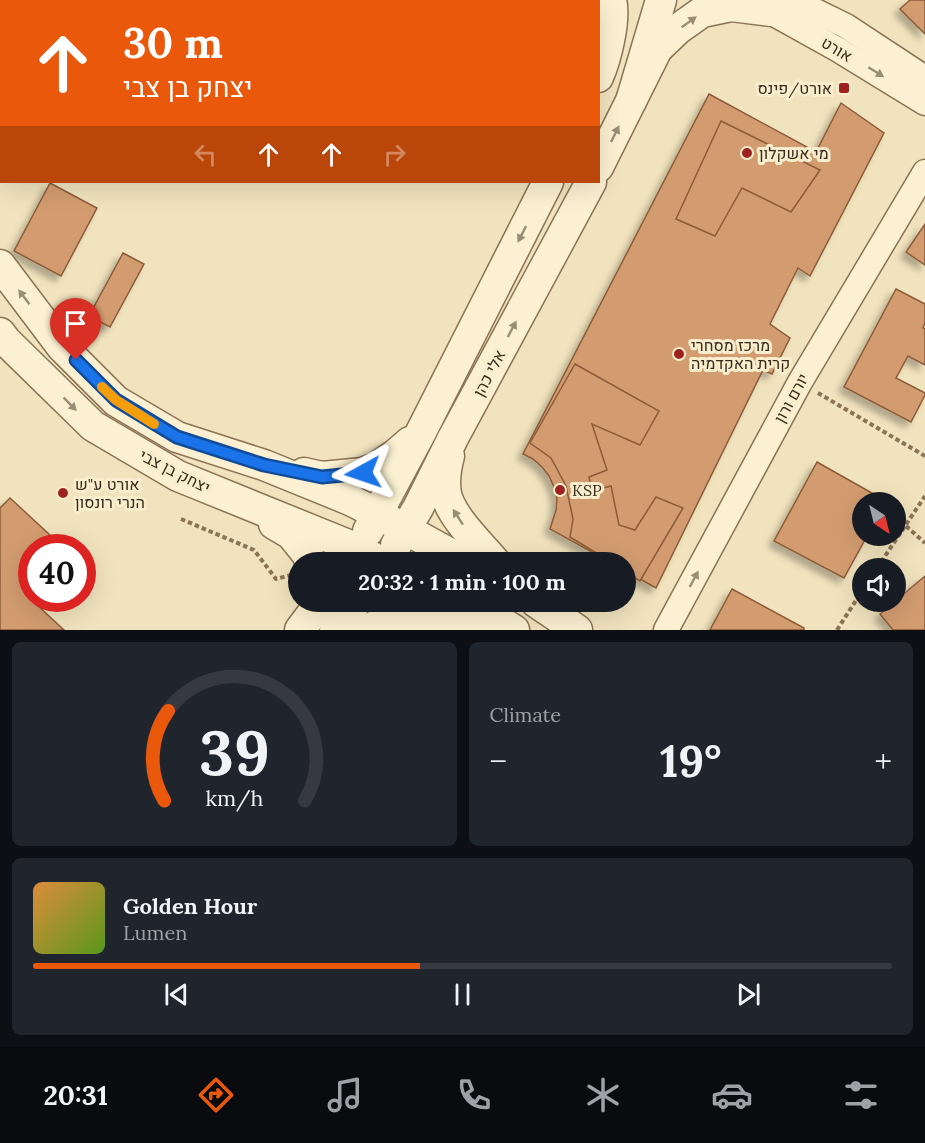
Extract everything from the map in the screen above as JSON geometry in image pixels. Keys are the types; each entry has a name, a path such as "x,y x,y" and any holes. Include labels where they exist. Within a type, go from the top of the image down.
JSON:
{"street":[{"path":"600,70 609,38 611,0"},
{"path":"631,101 661,0"},
{"path":"600,163 657,49 678,29 702,12 731,6 780,2"},
{"name":"אורט","path":"780,2 846,26 925,78"},
{"name":"אורט","path":"780,2 837,49 925,103"},
{"name":"יורם ורון","path":"666,630 800,382 925,172"},
{"name":"אלי כהן","path":"370,552 378,514 547,183"},
{"name":"אלי כהן","path":"377,552 406,530 590,183"},
{"name":"יצחק בן צבי","path":"0,265 62,347 116,400 177,437 264,465 378,514 447,552"},
{"name":"יצחק בן צבי","path":"0,333 93,426 178,476 352,552"},
{"path":"264,465 322,477 363,473 376,468 396,454 421,432"},
{"path":"453,438 446,467 446,494 457,518 486,552"},
{"path":"227,496 291,534 305,552"},
{"path":"294,630 303,612"},
{"path":"300,630 314,612"},
{"path":"335,630 348,612"},
{"path":"481,612 503,623"},
{"path":"551,612 577,630"},
{"path":"367,630 387,620 408,617 503,623"}],"path":[{"path":"800,382 925,456"},
{"path":"925,496 906,526 925,543"},
{"path":"181,519 254,550 276,579 288,576"},
{"path":"837,630 852,607"}],"building":[{"path":"910,0 925,0 925,34 900,9"},
{"name":"מרכז מסחרי קרית האקדמיה","path":"709,94 816,152 841,103 884,133 810,276 798,268 770,324 790,338 772,374 763,370 656,588 636,577 636,552 592,552 550,529 556,510 557,498 554,487 542,467 523,454"},
{"path":"721,121 820,170 791,212 742,188 715,236 676,219"},
{"path":"50,183 97,208 61,276 14,251"},
{"path":"925,224 925,265 906,252"},
{"path":"123,253 144,264 110,327 89,316"},
{"path":"896,289 925,304 923,328 925,329 925,365 908,356 896,378 925,393 911,422 844,387"},
{"path":"575,364 659,411 640,445 592,424 607,470 589,477 592,491 611,486 619,525 635,530 656,497 683,508 640,581 636,578 636,552 595,552 570,537 573,519 566,486 551,458 530,443"},
{"path":"817,462 870,492 852,492 852,546 862,546 855,558 852,558 852,563 844,578 774,541"},
{"path":"10,498 49,534 18,534 18,612 45,612 64,630 0,630 0,508"},
{"path":"925,576 925,630 893,630 880,614 882,612 906,612 906,592"},
{"path":"732,589 804,628 804,630 710,630"}],"slow traffic":[{"path":"102,387 116,400 154,424"}],"place":[{"name":"אורט/פינס","path":"844,88"},
{"name":"מי אשקלון","path":"747,153"},
{"name":"מרכז מסחרי קרית האקדמיה","path":"679,354"},
{"name":"KSP","path":"560,490"},
{"name":"אורט ע\"ש הנרי רונסון","path":"63,493"}],"route":[{"path":"76,360 116,400 177,437 264,465 322,477 363,473"}]}
